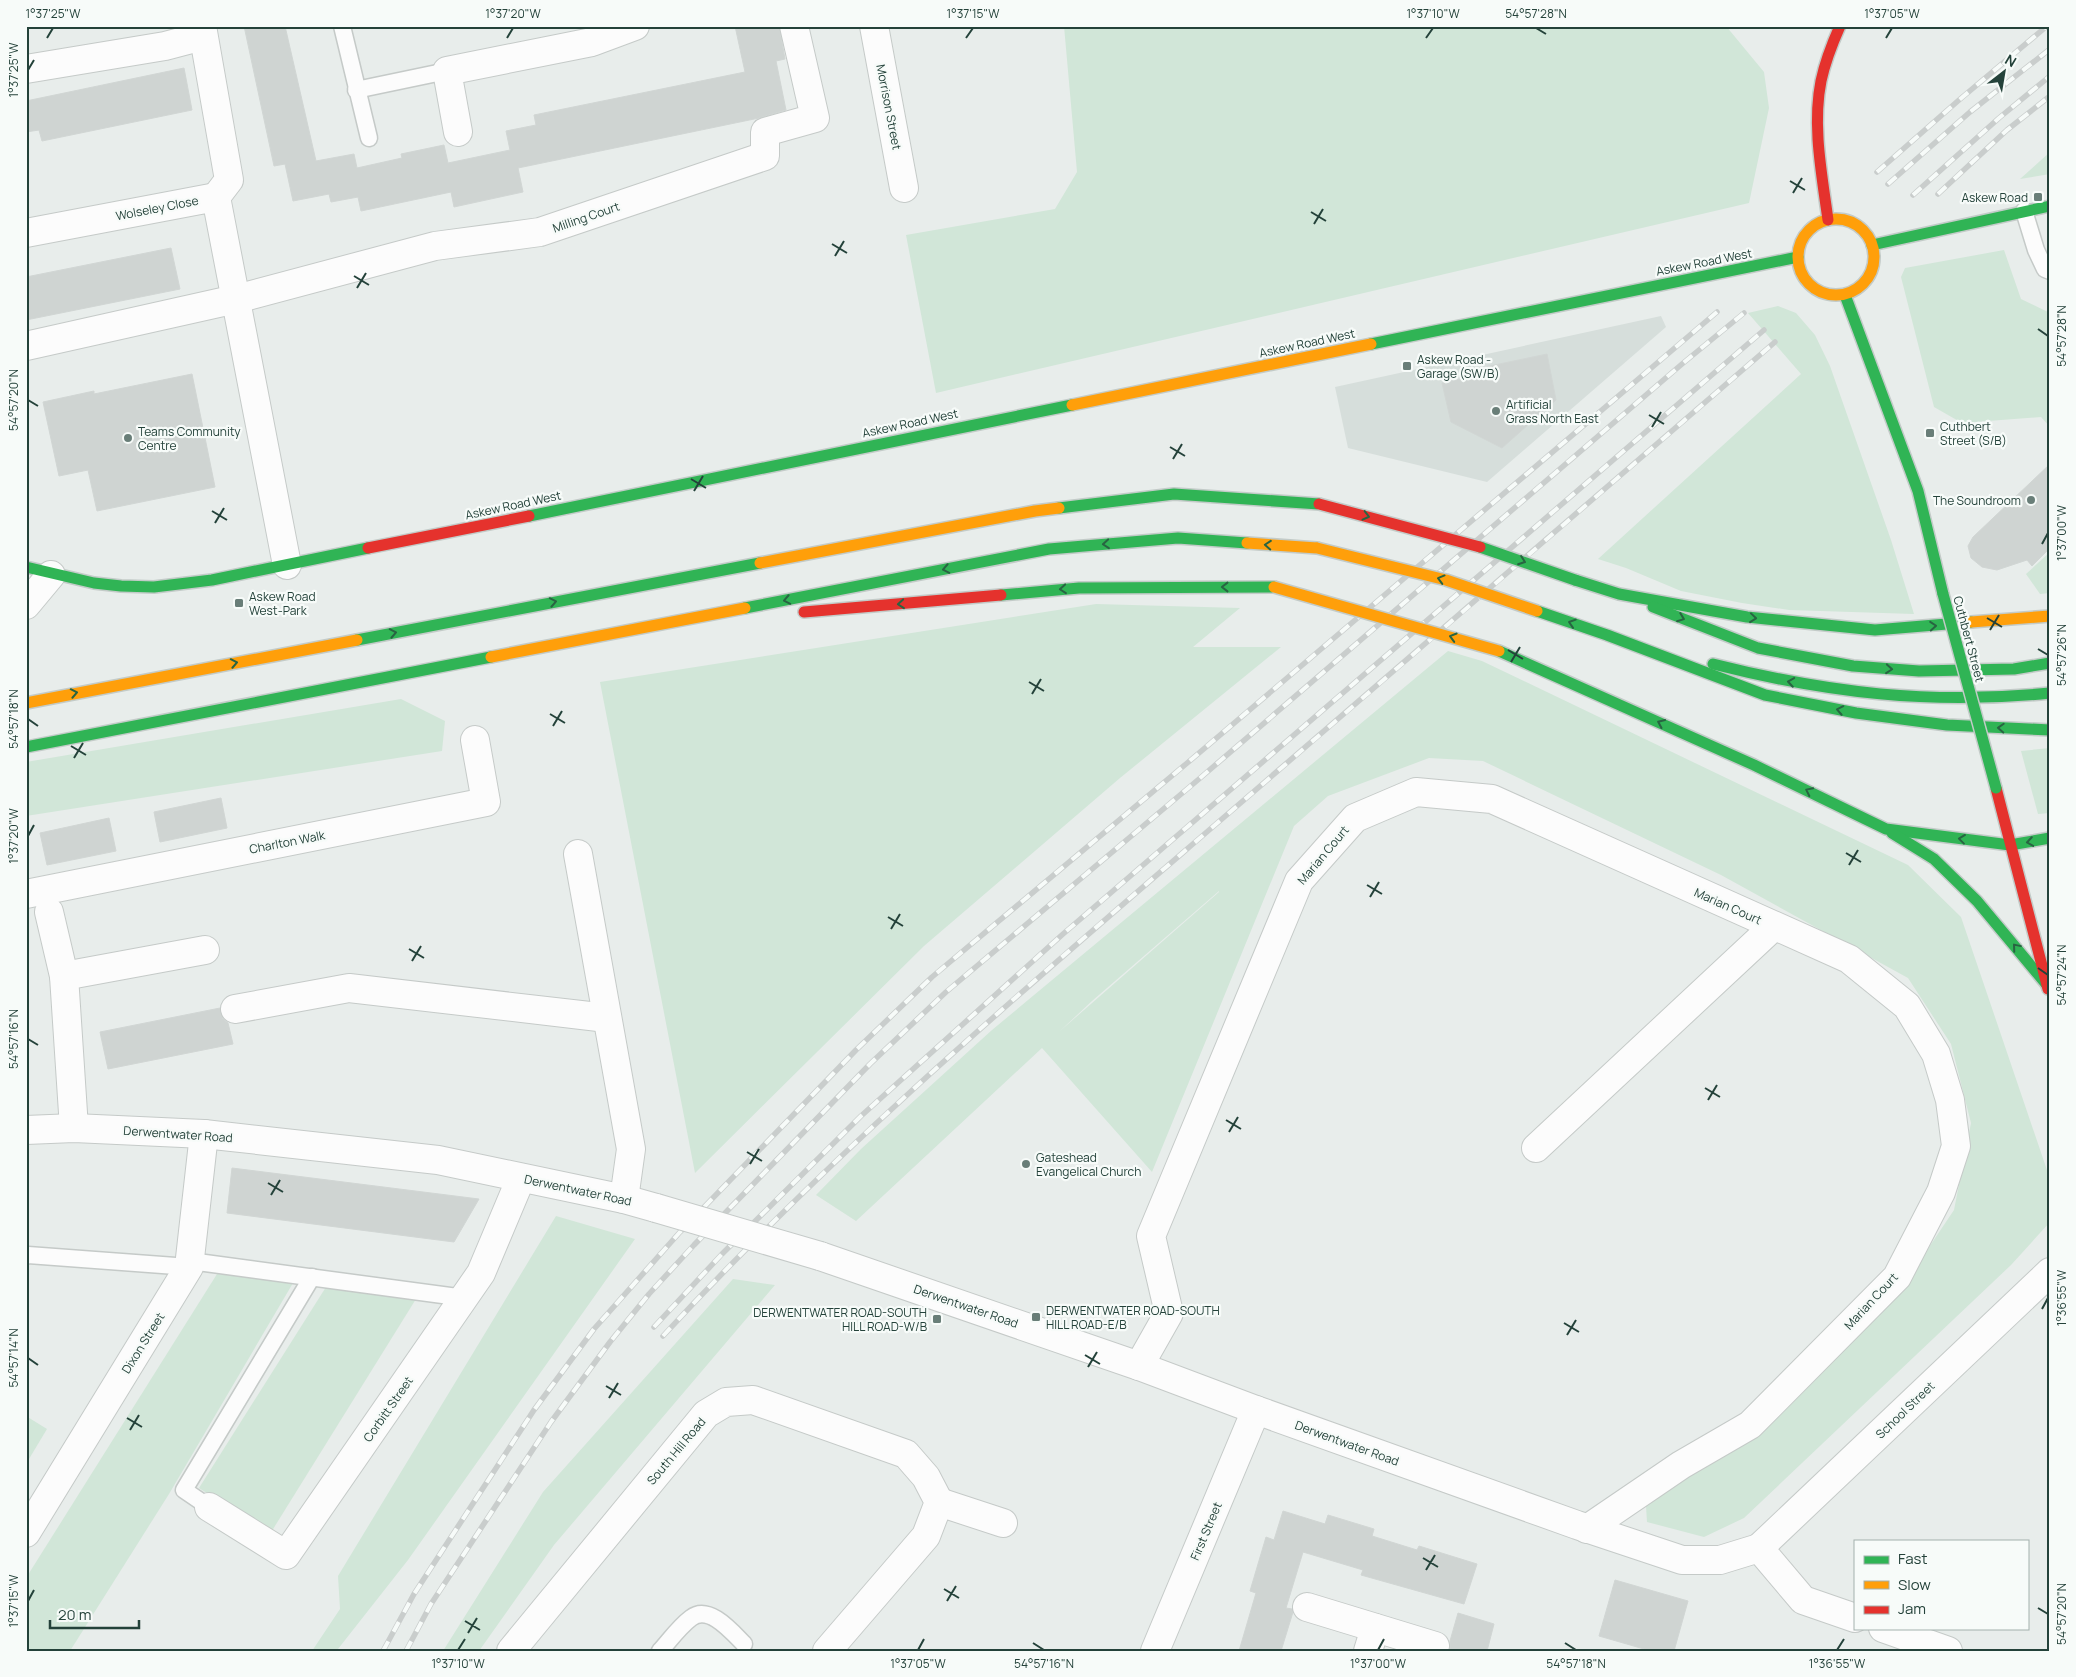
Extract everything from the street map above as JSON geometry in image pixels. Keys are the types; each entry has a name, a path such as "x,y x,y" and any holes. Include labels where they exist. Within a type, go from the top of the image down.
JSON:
{"main road":[{"path":"1828,220 1818,142 1818,98 1829,53 1840,26"},
{"path":"1872,245 2050,206"},
{"path":"1828,220 1851,222 1862,230 1872,245 1875,259 1871,274 1854,291 1845,295 1830,295 1820,292 1809,284 1801,273 1798,257 1801,242 1807,232 1817,224 1828,220"},
{"name":"Askew Road West","path":"38,571 91,583 137,587 200,582 1798,257"},
{"name":"Cuthbert Street","path":"1845,295 1918,491 1943,594 1996,788 2048,990"},
{"path":"26,702 1035,510 1174,494 1319,504 1467,542 1619,594 1758,648 1853,666 1919,671 2014,669 2050,664"},
{"path":"26,747 1050,549 1178,538 1317,548 1446,580 1608,635 1765,695 1856,713 1938,724 2050,730"},
{"path":"796,613 1080,588 1274,587 1499,650 1754,765 1886,829 1934,859 1977,901 2048,990"},
{"path":"1619,594 1747,617 1875,630 2050,616"},
{"path":"660,624 767,615"},
{"path":"1608,635 1758,677 1877,696 1926,700 2024,696 2050,693"},
{"path":"1886,829 2010,845 2050,838"},
{"path":"2048,990 2050,954"}],"street":[{"path":"458,132 447,71 592,42 636,26"},
{"name":"Milling Court","path":"236,298 435,246 540,232 765,156 765,132 815,118 794,26"},
{"name":"Morrison Street","path":"874,26 904,188"},
{"path":"26,70 165,46 202,31 229,180 216,197"},
{"name":"Wolseley Close","path":"26,233 216,197 287,565"},
{"path":"26,346 236,298"},
{"path":"26,605 38,571"},
{"name":"Charlton Walk","path":"26,894 486,802 475,740"},
{"name":"Marian Court","path":"1139,1366 1169,1313 1151,1236 1298,881 1355,818 1416,792 1492,799 1849,959 1907,1006 1936,1054 1950,1100 1956,1146 1941,1192 1897,1277 1750,1425 1681,1464 1587,1529"},
{"path":"578,854 631,1148 624,1199"},
{"path":"49,912 64,976 74,1128"},
{"name":"Marian Court","path":"1536,1148 1774,926"},
{"path":"64,976 205,950"},
{"path":"235,1009 349,988 607,1018"},
{"name":"Derwentwater Road","path":"26,1130 74,1128 204,1134 438,1160 624,1199 820,1256 1139,1366 1587,1529 1682,1560 1720,1560 1760,1548"},
{"name":"Dixon Street","path":"26,1533 190,1264 204,1134"},
{"name":"Corbitt Street","path":"209,1508 286,1555 481,1273 521,1178"},
{"name":"School Street","path":"1760,1548 2050,1272"},
{"name":"South Hill Road","path":"512,1651 706,1414 726,1402 753,1400 906,1454 926,1477 939,1502"},
{"name":"First Street","path":"1155,1651 1256,1410"},
{"path":"827,1651 926,1536 939,1502 1003,1523"},
{"path":"1760,1548 1803,1600 1854,1618"},
{"path":"1307,1607 1372,1639 1435,1646"},
{"path":"1890,1630 1948,1651"}],"lane":[{"path":"342,26 369,138"},
{"path":"356,90 447,71"},
{"path":"2024,211 2036,250 2045,269 2050,271"},
{"path":"26,1256 190,1264 312,1277 465,1298"},
{"path":"209,1508 184,1490 312,1277"},
{"path":"660,1651 692,1617 701,1615 714,1618 723,1623 744,1644"}],"shaded area":[{"path":"1661,316 1666,327 1487,482 1348,448 1335,387"}],"green space":[{"path":"1064,26 1726,26 1764,72 1769,108 1749,203 936,393 906,235 1055,209 1077,172"},
{"path":"2050,152 2050,174 2020,179"},
{"path":"2004,250 2021,299 2050,313 2050,427 2041,417 1962,423 1934,407 1901,277 1905,268"},
{"path":"1778,306 1796,313 1815,335 1830,366 1891,540 1914,614 1789,610 1742,603 1681,591 1626,568 1598,559 1801,374 1748,313"},
{"path":"2050,552 2050,593 2040,594 2026,574"},
{"path":"1096,604 1240,608 1193,647 1281,647 1120,778 924,946 695,1173 600,682"},
{"path":"1448,651 1482,661 1908,865 1961,917 2050,1179 2050,1222 2011,1265 1744,1518 1704,1537 1647,1522 1646,1506 1693,1472 1907,1280 1954,1210 1971,1123 1951,1044 1908,978 1721,875 1483,761 1429,758 1328,796 1294,826 1152,1172 1042,1048 856,1221 816,1195 861,1149 992,1030","holes":["1219,892 1060,1031 1092,1001"]},
{"path":"401,699 445,721 442,751 26,816 26,762"},
{"path":"2050,748 2050,813 2038,814 2021,751"},
{"path":"556,1216 635,1239 408,1560 338,1649 312,1651 340,1609 338,1576"},
{"path":"217,1274 293,1283 169,1494 70,1651 26,1651 26,1578"},
{"path":"733,1279 775,1285 554,1545 479,1651 443,1651 543,1492"},
{"path":"326,1287 416,1299 270,1534 199,1488"},
{"path":"26,1416 47,1429 26,1464"}],"building":[{"path":"244,26 285,26 316,161 354,154 357,168 402,158 401,154 444,145 448,163 510,150 506,131 536,125 534,115 745,72 735,26 779,26 785,59 776,61 786,110 759,118 518,168 523,192 454,207 451,192 361,211 358,197 331,202 329,194 293,201 285,164 274,166"},
{"path":"184,68 192,110 42,141 39,130 26,132 26,101"},
{"path":"171,248 180,289 26,320 26,277"},
{"name":"Artificial Grass North East","path":"1547,354 1556,400 1502,448 1451,422 1442,383 1487,374 1485,367"},
{"name":"Teams Community Centre","path":"192,374 215,487 97,511 88,470 59,476 43,402 94,391 94,394"},
{"name":"The Soundroom","path":"2050,464 2050,548 2032,566 2027,560 1997,570 1982,567 1971,558 1968,546 1973,537"},
{"path":"221,798 227,828 160,842 154,812"},
{"path":"109,818 116,851 47,865 40,833"},
{"path":"220,1008 223,1019 228,1023 233,1044 108,1069 100,1032"},
{"path":"232,1168 479,1199 454,1242 227,1213"},
{"path":"1283,1511 1325,1524 1328,1515 1374,1529 1372,1536 1417,1550 1419,1546 1477,1564 1464,1604 1361,1575 1363,1570 1303,1552 1286,1608 1292,1609 1293,1612 1281,1651 1239,1651 1256,1593 1250,1591 1266,1537 1274,1540"},
{"path":"1615,1580 1688,1601 1674,1651 1651,1651 1599,1636"},
{"path":"1458,1613 1494,1624 1487,1651 1450,1651 1450,1641"}],"railway":[{"path":"1877,172 2047,26"},
{"path":"1888,184 1970,112 2050,49"},
{"path":"1913,195 1999,118 2050,76"},
{"path":"1938,194 2007,130 2050,96"},
{"path":"383,1651 414,1594 534,1410 594,1329 680,1232 856,1050 932,977 1186,764 1717,312"},
{"path":"406,1651 431,1604 551,1422 610,1342 649,1294 694,1245 870,1064 946,992 1199,779 1682,364 1744,313"},
{"path":"654,1327 722,1254 861,1116 1063,934 1764,330"},
{"path":"663,1336 791,1204 993,1017 1775,342"}],"traffic: fast":[{"path":"1872,245 2050,206"},
{"path":"1371,344 1798,257"},
{"path":"1845,295 1918,491 1943,594"},
{"path":"529,516 1072,405"},
{"path":"1059,508 1174,494 1319,504"},
{"path":"745,608 1049,549 1178,538 1247,543"},
{"path":"1480,547 1575,580"},
{"path":"26,567 94,583 154,587 212,580 368,548"},
{"path":"357,640 760,563"},
{"path":"1575,580 1619,594 1747,617 1875,630 1971,622"},
{"path":"1001,595 1079,588 1274,587"},
{"path":"1943,594 1996,788"},
{"path":"1653,607 1758,648 1853,666 1919,671 2014,669 2050,663"},
{"path":"1537,611 1607,635 1765,695 1856,713 1947,725 2050,730"},
{"path":"1499,651 1754,765 1886,829 2010,845 2050,838"},
{"path":"26,747 491,657"},
{"path":"1713,664 1797,682 1880,694 1963,698 2050,693"},
{"path":"1892,833 1934,859 1977,901 2047,985"}],"traffic: slow":[{"path":"1836,219 1851,222 1863,230 1871,242 1874,257 1871,272 1863,284 1851,292 1836,295 1821,292 1809,284 1801,272 1798,257 1801,242 1809,230 1821,222 1836,219"},
{"path":"1072,405 1371,344"},
{"path":"760,563 1059,508"},
{"path":"1247,543 1317,548"},
{"path":"1317,548 1446,580 1537,611"},
{"path":"1274,587 1499,651"},
{"path":"491,657 745,608"},
{"path":"1971,622 2050,616"},
{"path":"26,703 357,640"}],"traffic: jam":[{"path":"1828,220 1819,150 1818,98 1825,67 1840,26"},
{"path":"1319,504 1480,547"},
{"path":"368,548 529,516"},
{"path":"804,612 1001,595"},
{"path":"1996,788 2048,989"}],"place":[{"name":"Askew Road","path":"2038,197"},
{"name":"Askew Road - Garage (SW/B)","path":"1407,366"},
{"name":"Artificial Grass North East","path":"1496,411"},
{"name":"Cuthbert Street (S/B)","path":"1930,433"},
{"name":"Teams Community Centre","path":"128,438"},
{"name":"The Soundroom","path":"2031,500"},
{"name":"Askew Road West-Park","path":"239,603"},
{"name":"Gateshead Evangelical Church","path":"1026,1164"},
{"name":"DERWENTWATER ROAD-SOUTH HILL ROAD-E/B","path":"1036,1317"},
{"name":"DERWENTWATER ROAD-SOUTH HILL ROAD-W/B","path":"937,1319"}]}
